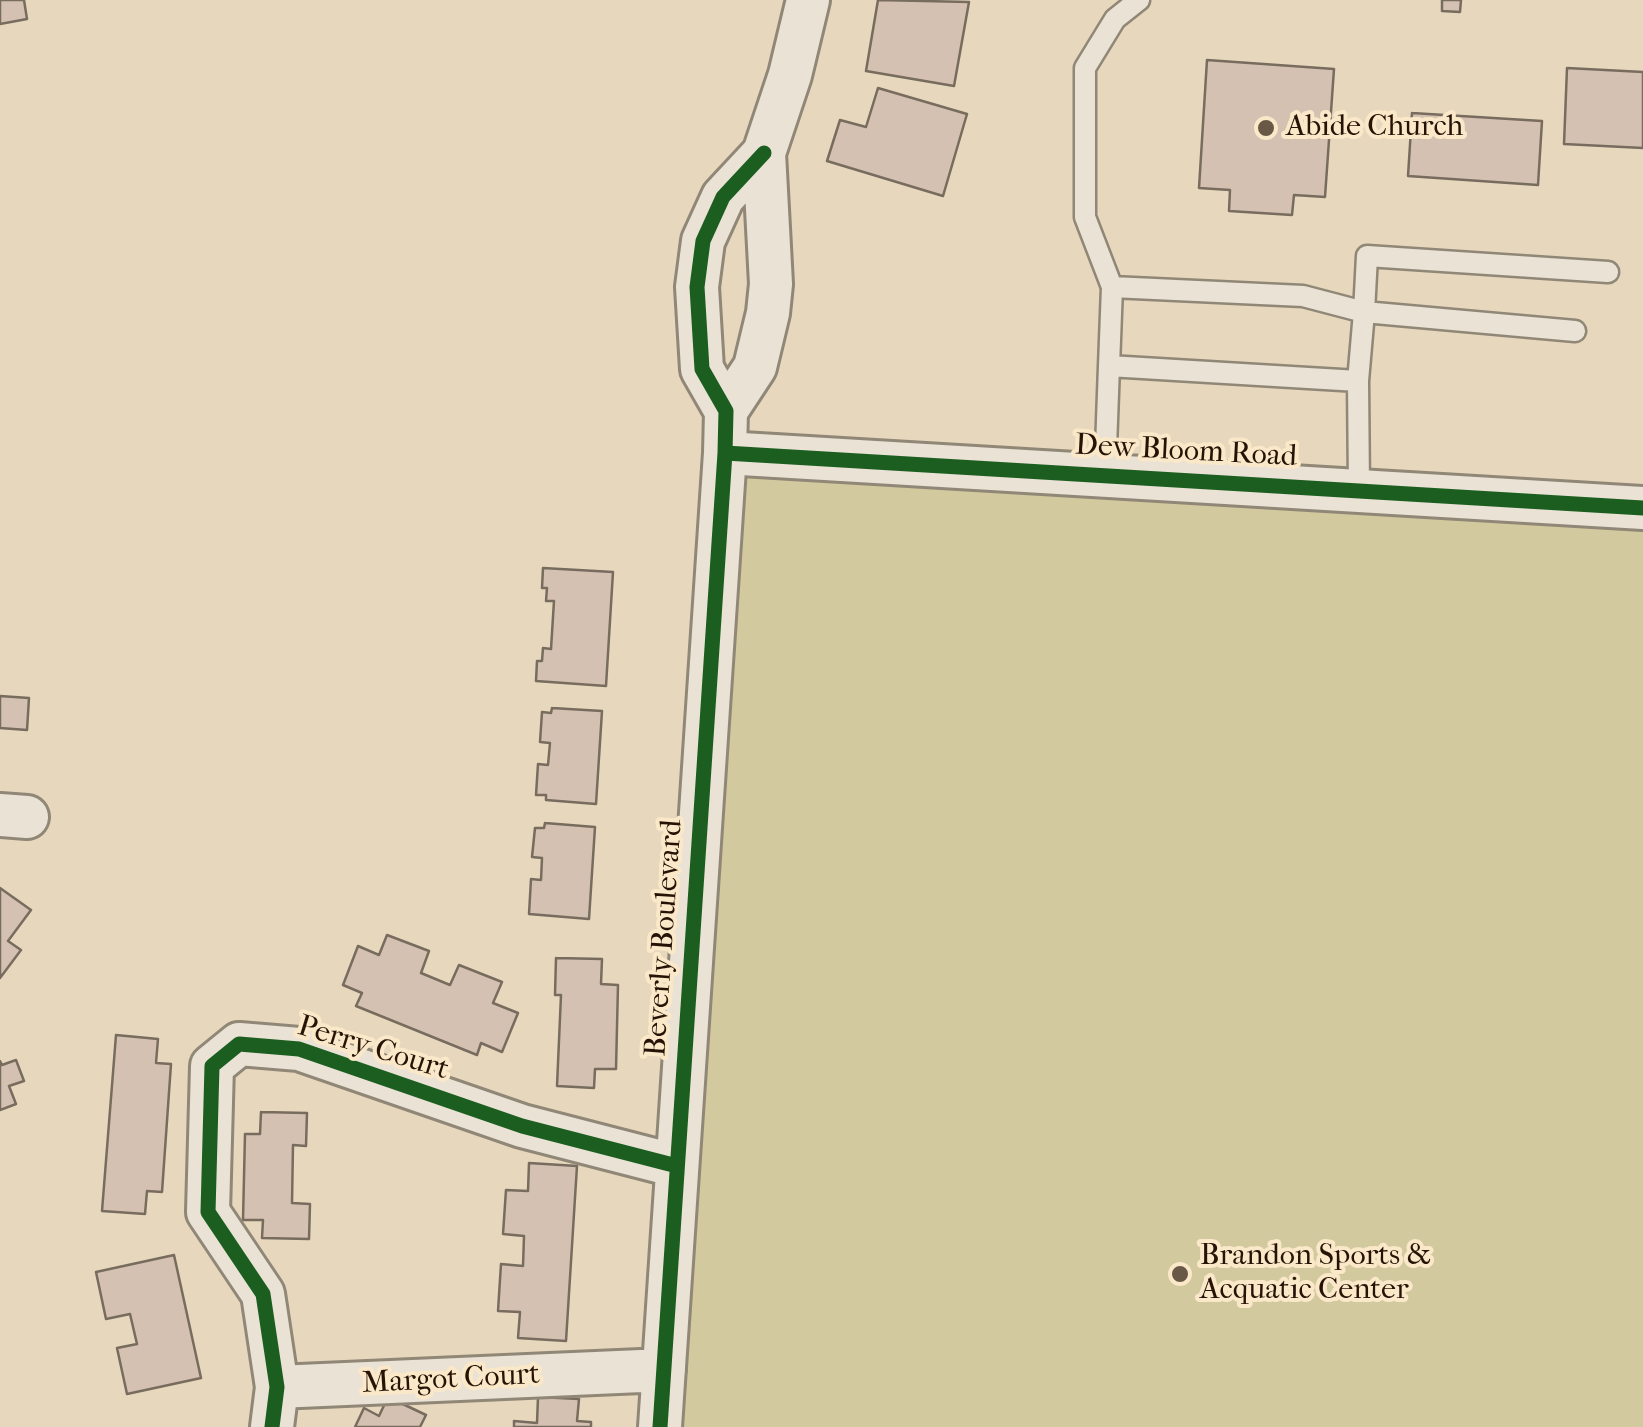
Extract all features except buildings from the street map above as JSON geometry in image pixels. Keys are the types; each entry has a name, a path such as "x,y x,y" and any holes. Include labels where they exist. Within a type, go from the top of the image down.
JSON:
{"street":[{"path":"764,153 723,197 703,240 697,304 702,369 726,411 754,367 768,313 771,284 764,153 790,74 808,0"},
{"name":"Beverly Boulevard","path":"660,1427 726,411"},
{"name":"Dew Bloom Road","path":"726,453 1643,508"},
{"name":"Perry Court","path":"275,1407 263,1294 208,1212 212,1066 239,1044 299,1049 522,1126 677,1166"},
{"name":"Margot Court","path":"275,1407 664,1370"}],"lane":[{"path":"1105,475 1112,287 1085,217 1086,68 1115,19 1140,0"},
{"path":"1359,490 1358,381 1368,256 1608,272"},
{"path":"1112,287 1302,296 1364,312 1575,331"},
{"path":"1109,366 1358,381"}],"shaded area":[{"path":"742,474 1643,528 1643,1427 679,1427"}],"cycle path":[{"path":"660,1427 725,453 726,411 702,369 697,287 703,241 723,197 764,153"},
{"path":"725,453 1643,508"},
{"path":"272,1427 277,1387 263,1294 208,1212 212,1066 239,1044 299,1049 522,1126 677,1166"}],"place":[{"name":"Abide Church","path":"1266,128"},
{"name":"Brandon Sports & Acquatic Center","path":"1180,1274"}]}
